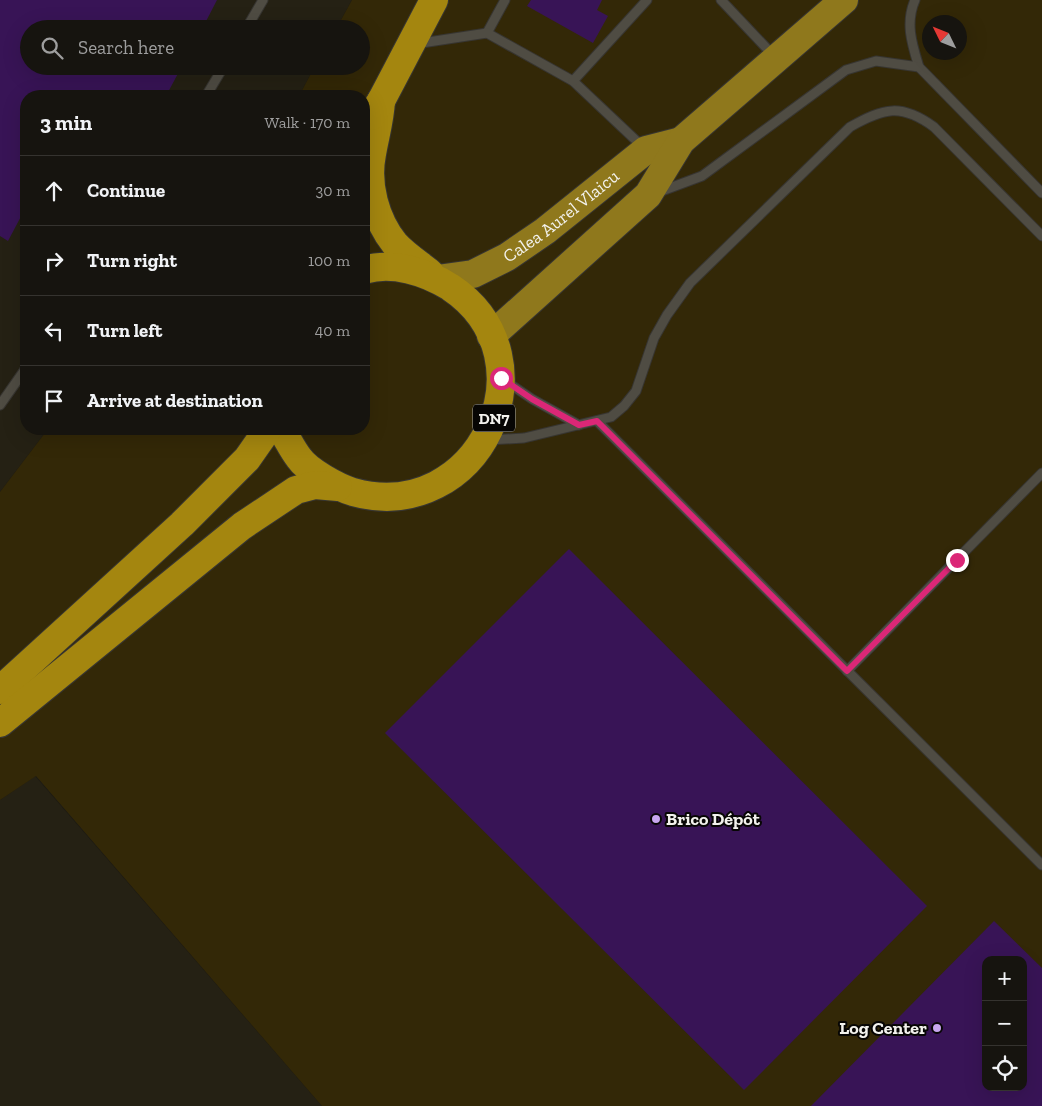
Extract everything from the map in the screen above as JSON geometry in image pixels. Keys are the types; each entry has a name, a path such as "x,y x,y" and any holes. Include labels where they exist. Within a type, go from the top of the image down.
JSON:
{"highway":[{"name":"DN7","path":"370,119 382,101 434,0"},
{"name":"DN7","path":"0,723 242,526 296,490 315,485 338,487 370,497 404,496 436,486 464,466 485,440 497,410 501,378 498,356 491,336 472,306 460,294 437,279 396,244 381,221 374,202 370,182 372,155 380,126 382,101"},
{"name":"DN7","path":"370,270 405,268 437,279"},
{"path":"0,690 182,524 247,459 264,435"},
{"name":"DN7","path":"285,435 300,460 338,487"}],"main road":[{"name":"Calea Aurel Vlaicu","path":"491,336 648,195 680,141 844,0"},
{"name":"Calea Aurel Vlaicu","path":"437,279 473,274 507,257 545,232 646,150 680,141"}],"lane":[{"path":"251,20 263,0"},
{"path":"487,33 505,0"},
{"path":"574,81 647,0"},
{"path":"720,0 776,58"},
{"path":"915,0 911,9 911,43 919,67 1042,193"},
{"path":"410,45 487,33 574,81 646,150"},
{"path":"648,195 702,176 846,70 876,61 919,67"},
{"path":"210,90 219,75"},
{"path":"485,440 524,438 611,417 624,406 636,390 654,338 667,315 690,283 850,127 870,116 905,110 919,116 934,127 1042,236"},
{"path":"0,405 20,377"},
{"path":"501,378 532,399 579,425"},
{"path":"597,421 1042,865"},
{"path":"847,671 1042,473"}],"shaded area":[{"path":"0,0 352,0 341,20 20,20 20,75 310,75 302,90 20,90 20,435 43,435 0,492"},
{"path":"352,0 1042,0 1042,1106 322,1106 36,776 0,800 0,492 43,435 370,435 370,90 302,90 310,75 370,75 370,20 341,20"},
{"path":"35,776 322,1106 0,1106 0,800"}],"building":[{"path":"0,0 217,0 207,20 20,20 20,75 177,75 169,90 20,90 20,218 8,241 0,236"},
{"path":"531,0 602,0 597,10 608,16 593,43 527,6"},
{"name":"Brico Dépôt","path":"569,549 927,906 744,1090 385,733"},
{"name":"Log Center","path":"994,921 1042,968 1042,1106 811,1106"}],"place":[{"name":"Brico Dépôt","path":"656,819"},
{"name":"Log Center","path":"937,1028"}],"route":[{"path":"501,378 532,399 579,425 597,421 847,671 957,560"}]}
